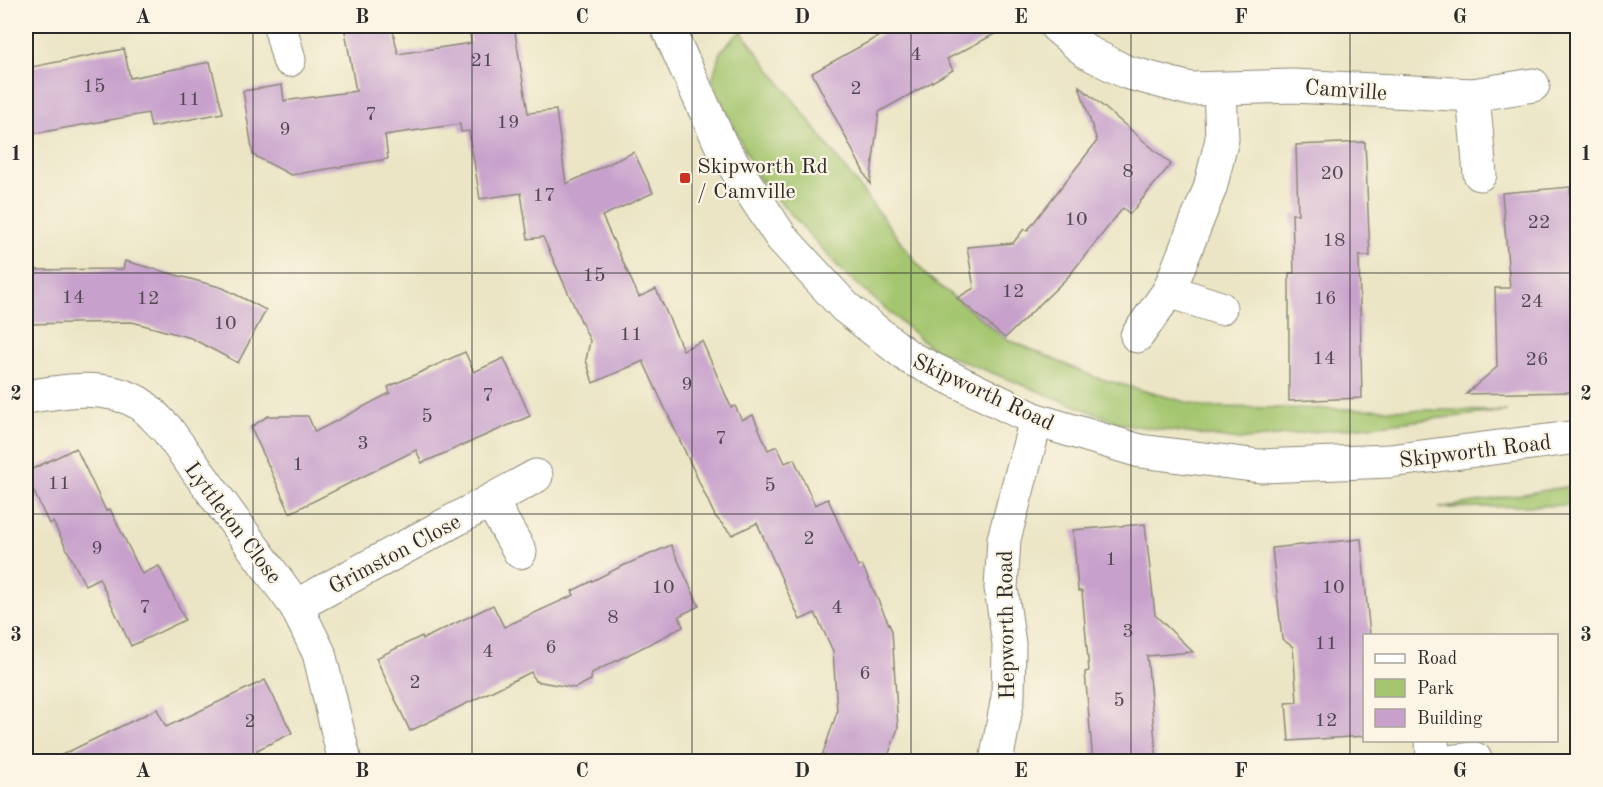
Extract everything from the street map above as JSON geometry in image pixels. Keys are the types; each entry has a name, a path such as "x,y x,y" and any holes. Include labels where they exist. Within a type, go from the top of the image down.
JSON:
{"street":[{"path":"280,26 288,60"},
{"name":"Skipworth Road","path":"670,26 722,147 781,237 845,307 910,358 1036,420 1140,451 1260,466 1389,461 1578,437"},
{"name":"Camville","path":"1056,26 1087,52 1126,72 1190,88 1293,86 1391,93 1473,95 1533,85"},
{"path":"1137,336 1169,291 1210,188 1222,139 1220,89"},
{"path":"1473,95 1480,174"},
{"path":"1169,291 1220,308"},
{"name":"Lyttleton Close","path":"26,397 68,390 107,391 140,404 166,428 297,606 319,653 345,762"},
{"name":"Hepworth Road","path":"996,762 1008,698 1009,644 1001,588 1004,539 1036,420"},
{"name":"Grimston Close","path":"297,606 536,476"},
{"path":"491,501 520,552"},
{"path":"1432,742 1433,762"}],"green space":[{"path":"741,31 926,275 1005,338 1094,377 1204,407 1507,411 1239,440 1122,424 934,350 843,272 757,176 712,81 720,52"},
{"path":"1577,485 1577,505 1439,508"}],"building":[{"path":"344,26 392,26 398,54 471,43 469,26 514,26 528,113 556,110 566,184 634,152 653,193 602,216 639,297 656,289 683,350 702,341 731,407 735,406 742,420 753,415 768,450 777,446 785,463 794,459 815,505 828,499 858,567 862,565 892,631 898,728 886,762 820,762 837,712 833,651 815,613 800,620 757,523 732,535 715,516 643,361 593,383 586,360 590,341 543,237 528,239 521,193 480,199 469,131 461,132 460,124 385,135 388,159 291,175 253,155 243,91 282,85 284,101 356,91"},
{"path":"897,26 1010,26 947,59 953,70 879,112 870,184 812,73"},
{"path":"124,49 130,78 210,62 223,113 151,127 148,113 26,135 26,68"},
{"path":"1079,86 1171,164 1130,214 1123,208 1068,277 1005,338 957,298 974,288 967,247 1013,243 1024,229 1027,231 1097,141"},
{"path":"1365,142 1370,256 1359,256 1362,398 1289,401 1289,273 1294,273 1292,214 1298,214 1296,145"},
{"path":"1570,187 1575,249 1578,392 1466,394 1497,367 1495,288 1510,288 1502,193"},
{"path":"125,261 223,288 266,310 238,363 191,338 132,322 26,324 26,270 123,269"},
{"path":"465,352 474,372 504,358 530,416 422,463 416,450 290,513 251,427 268,416 308,416 315,432 390,393 388,387"},
{"path":"76,448 106,511 110,509 142,574 159,566 185,620 131,646 99,578 85,585 53,522 49,524 26,475 26,472"},
{"path":"1145,524 1155,615 1193,652 1147,656 1157,762 1093,762 1085,672 1089,671 1082,591 1078,591 1073,530"},
{"path":"1361,539 1370,634 1363,634 1363,736 1289,741 1286,703 1297,702 1293,647 1282,639 1272,548"},
{"path":"671,545 699,606 679,616 683,627 592,673 591,680 575,688 535,681 531,672 410,731 376,658 422,636 423,639 493,605 504,627 574,595 572,591 618,568"},
{"path":"265,680 292,733 257,750 261,762 47,762 157,709 166,727"}],"place":[{"name":"Skipworth Rd / Camville","path":"685,178"}]}
